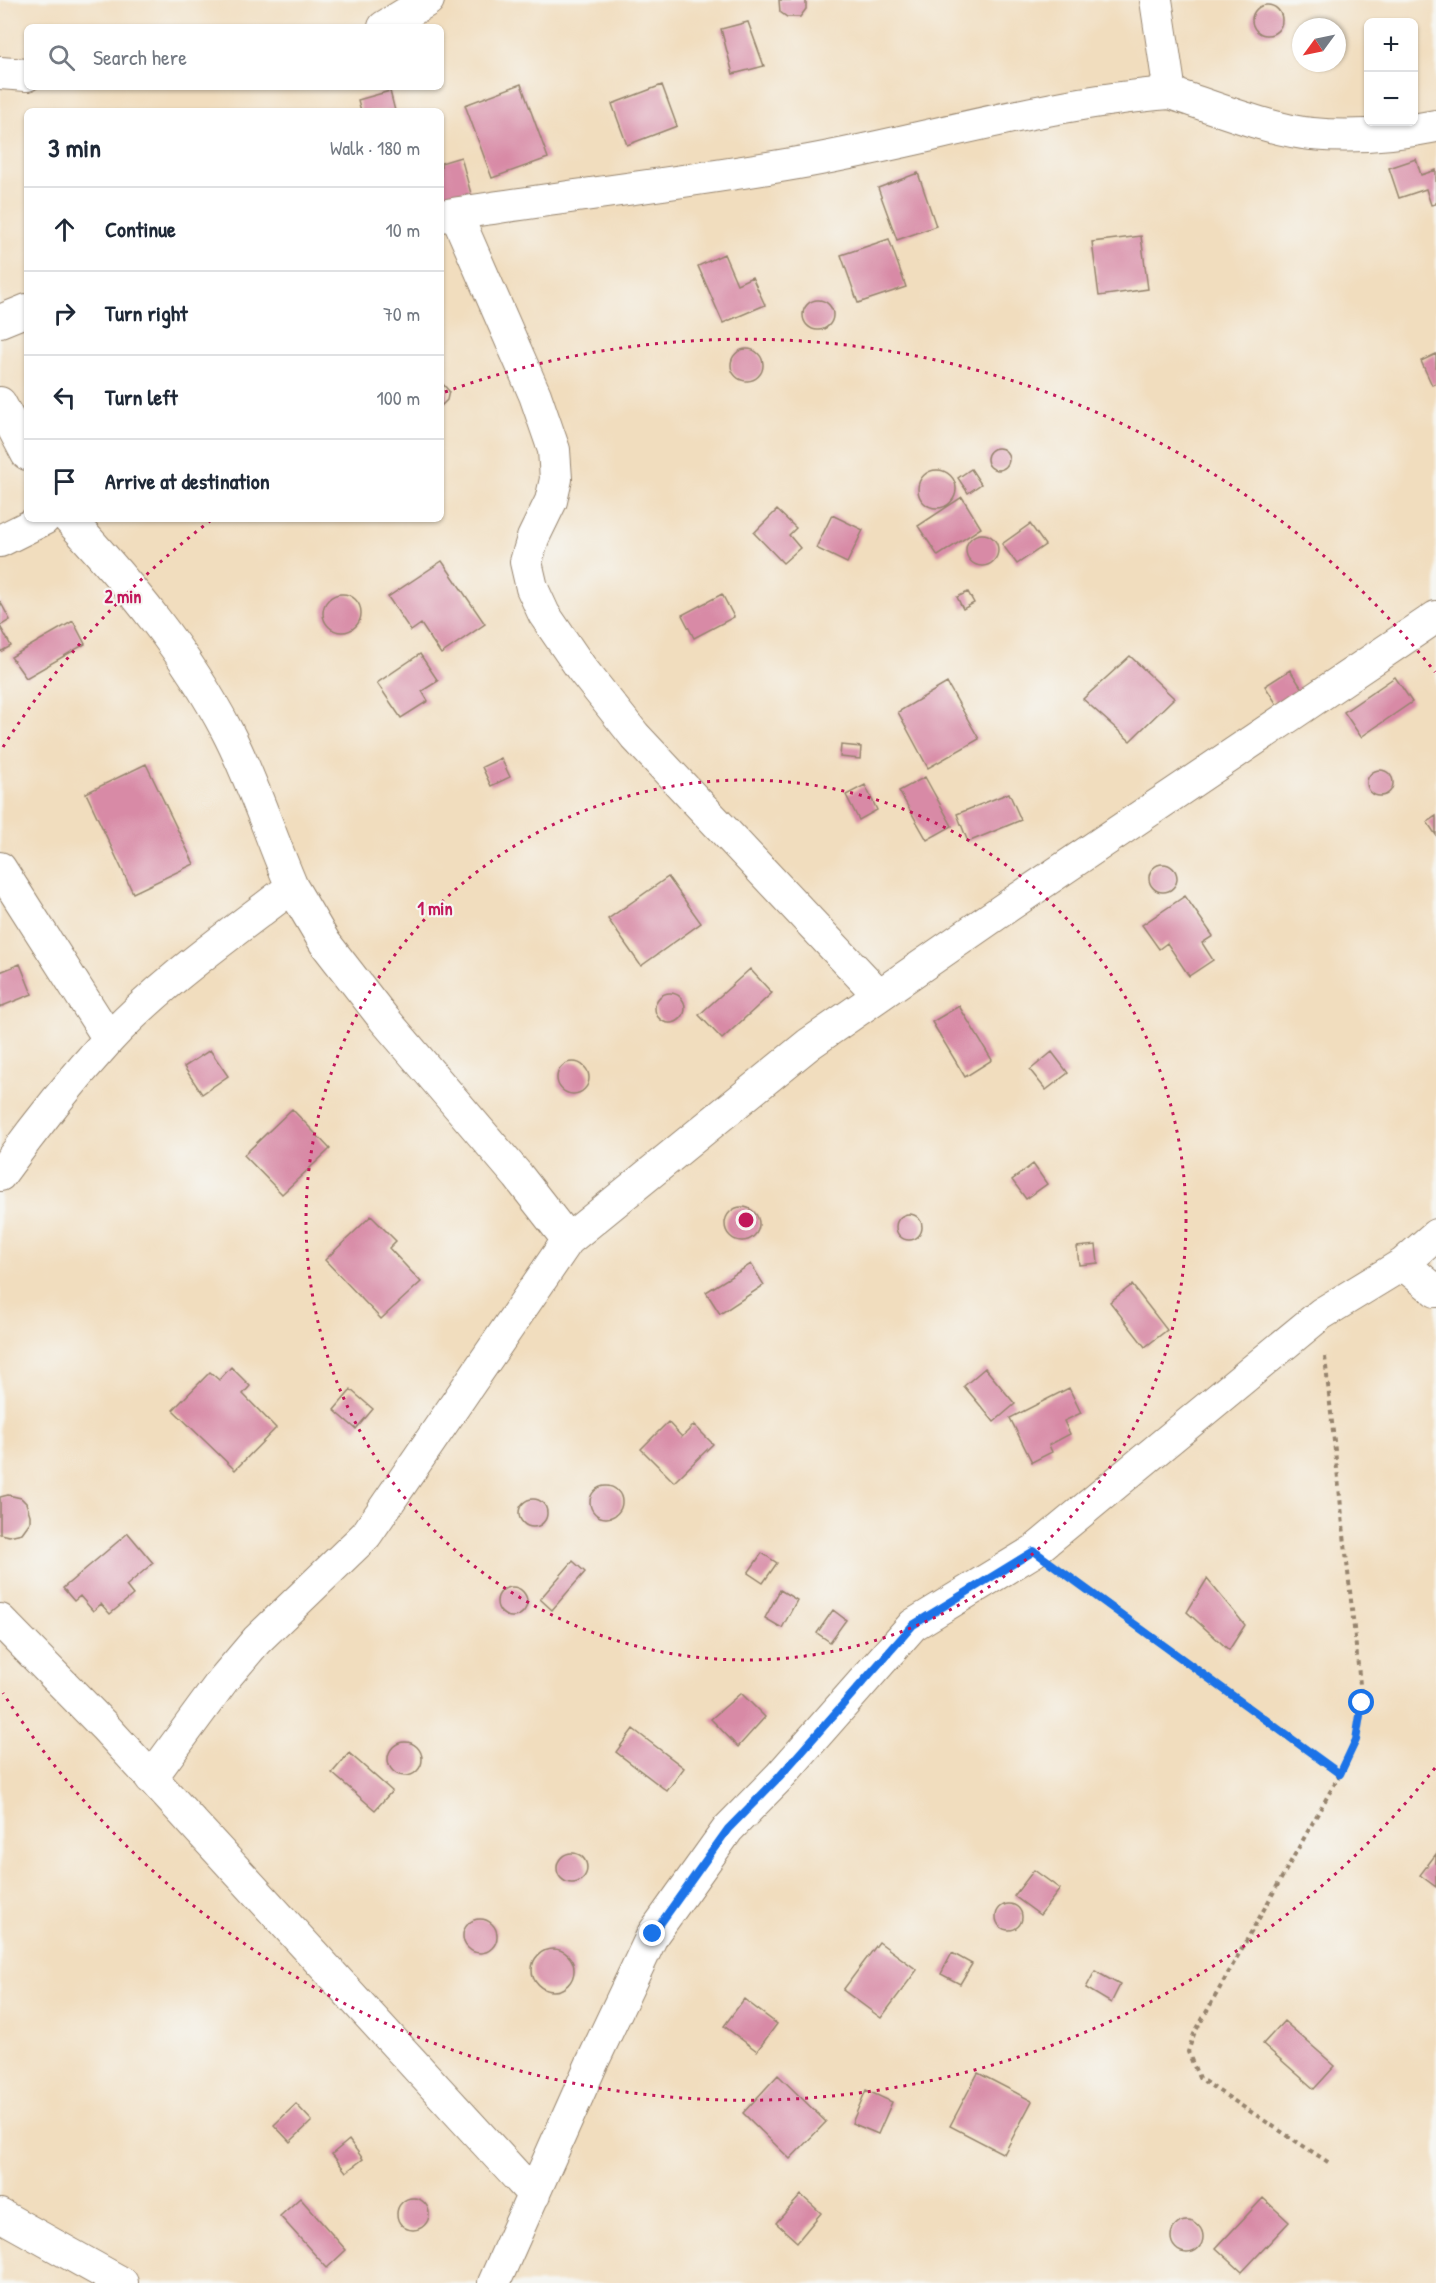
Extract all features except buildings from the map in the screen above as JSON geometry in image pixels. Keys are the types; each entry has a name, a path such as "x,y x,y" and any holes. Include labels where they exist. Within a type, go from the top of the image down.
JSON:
{"street":[{"path":"389,24 428,0"},
{"path":"1156,0 1170,93"},
{"path":"0,73 24,75"},
{"path":"879,995 635,736 581,668 544,614 532,588 526,562 533,538 551,501 556,479 554,450 535,395 449,215 809,161 1057,107 1122,96 1170,93 1245,117 1310,134 1357,136 1436,126"},
{"path":"0,321 24,311"},
{"path":"0,403 24,448"},
{"path":"0,541 38,522"},
{"path":"72,522 135,593 181,653 227,731 254,790 292,887 325,943 384,1019 518,1176 568,1240"},
{"path":"151,1778 223,1680 257,1640 366,1535 568,1240 756,1086 879,995 1436,617"},
{"path":"0,868 110,1039"},
{"path":"0,1175 32,1132 110,1039 174,980 292,887"},
{"path":"494,2283 592,2063 653,1934 728,1829 779,1777 913,1625 1034,1551 1321,1314 1403,1264 1436,1235"},
{"path":"1403,1264 1436,1291"},
{"path":"0,1620 151,1778 534,2195"},
{"path":"0,2215 122,2283"}],"path":[{"path":"1321,1314 1362,1703 1356,1740 1340,1774 1194,2034 1188,2052 1199,2078 1331,2164"},
{"path":"1034,1551 1340,1774"}],"route":[{"path":"653,1934 728,1829 779,1777 913,1625 1034,1551 1340,1774 1356,1740 1362,1703"}]}
